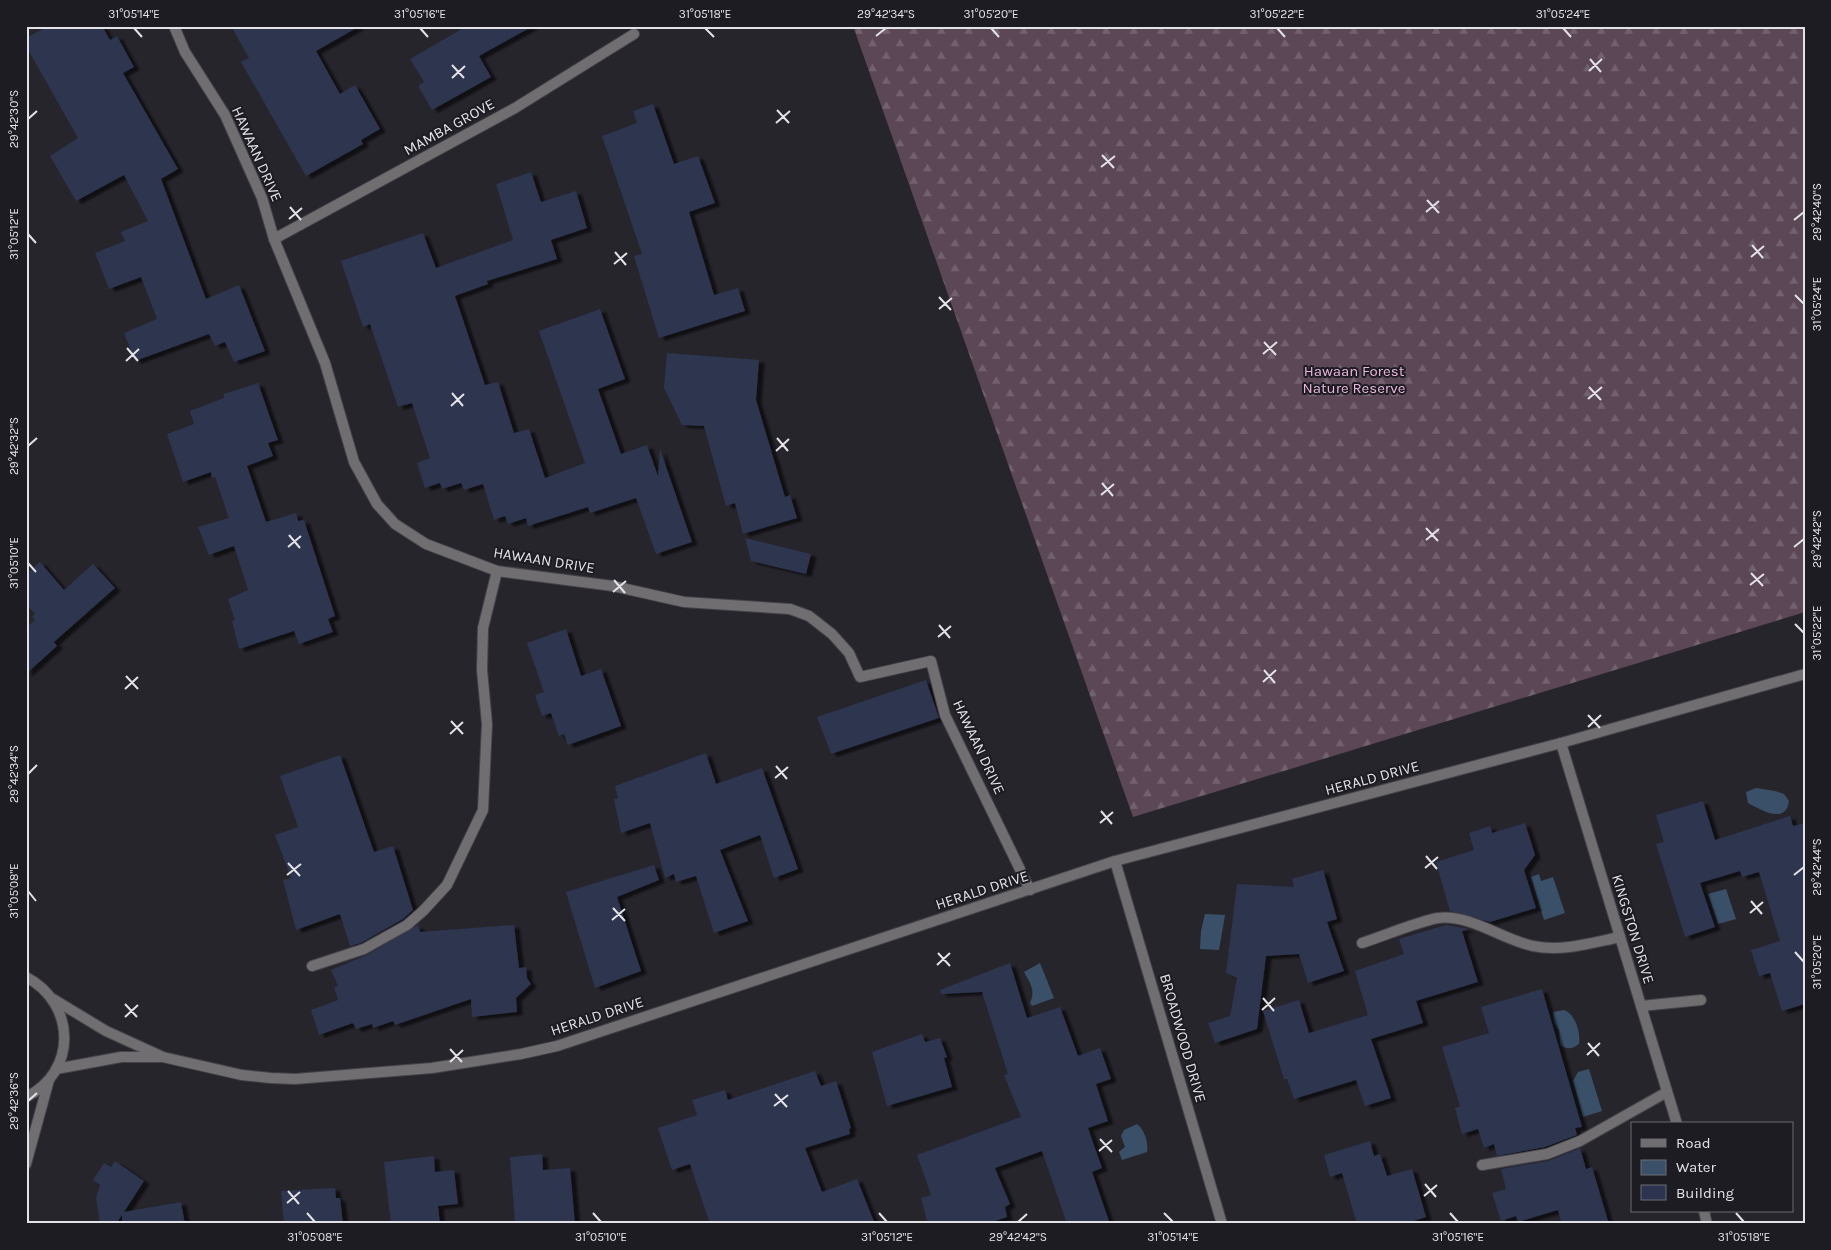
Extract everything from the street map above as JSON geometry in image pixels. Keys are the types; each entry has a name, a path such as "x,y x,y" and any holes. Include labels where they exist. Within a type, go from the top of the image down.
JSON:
{"street":[{"name":"HAWAAN DRIVE","path":"174,26 185,52 232,130 262,198 274,239 325,362 354,462 377,504 395,524 426,544 497,571 613,586 684,602 790,609 809,616 832,634 849,654 860,677 930,661 945,715 1030,890"},
{"name":"MAMBA GROVE","path":"274,239 515,108 634,34"},
{"path":"312,966 372,945 407,925 424,911 447,885 483,810 487,724 482,670 483,628 497,571"},
{"name":"HERALD DRIVE","path":"53,999 106,1031 163,1057 242,1075 295,1079 432,1068 520,1054 557,1046 1115,861 1561,743 1805,674"},
{"name":"KINGSTON DRIVE","path":"1561,743 1676,1122"},
{"name":"BROADWOOD DRIVE","path":"1115,861 1222,1224"},
{"path":"1362,943 1438,918 1462,921 1532,946 1551,948 1570,948 1620,937"},
{"path":"26,977 38,983 53,999 61,1016 65,1036 62,1055 50,1079 36,1093 26,1097"},
{"path":"1641,1006 1700,1000"},
{"name":"HERALD DRIVE","path":"56,1069 121,1057 163,1057"},
{"path":"26,1164 50,1079"},
{"path":"1482,1166 1547,1154 1572,1144 1667,1092"},
{"path":"1704,1212 1708,1224"}],"green space":[{"name":"Hawaan Forest Nature Reserve","path":"853,26 1805,26 1805,612 1133,817"}],"water":[{"path":"1756,788 1784,794 1789,801 1787,808 1778,814 1772,814 1748,803 1746,792"},
{"path":"1539,874 1541,881 1553,877 1565,913 1544,920 1531,877"},
{"path":"1726,889 1736,919 1718,924 1708,894"},
{"path":"1205,914 1225,915 1219,950 1200,949 1201,931"},
{"path":"1040,963 1054,998 1032,1006 1030,1003 1032,987 1024,972"},
{"path":"1564,1010 1574,1019 1579,1034 1579,1044 1570,1048 1560,1045 1559,1030 1554,1023 1553,1012"},
{"path":"1589,1069 1602,1111 1583,1117 1573,1081 1578,1072"},
{"path":"1137,1124 1145,1136 1147,1152 1122,1160 1119,1152 1125,1147 1121,1136 1124,1130"}],"building":[{"path":"48,26 102,26 110,40 117,36 134,67 123,73 178,169 161,179 206,299 239,285 265,351 234,362 225,342 215,346 209,334 135,361 124,333 157,319 141,277 109,289 95,253 125,241 121,232 148,221 124,175 76,201 50,156 78,138 26,46 26,38"},
{"path":"231,26 360,26 316,51 340,94 355,85 380,129 361,140 363,144 306,176 241,62 249,58"},
{"path":"467,26 533,26 479,56 491,77 432,110 418,86 424,82 410,59"},
{"path":"653,104 674,164 698,156 715,203 689,212 714,295 738,288 745,311 659,338 634,256 642,254 602,136 637,123 633,111"},
{"path":"531,172 541,202 576,191 587,228 551,240 557,259 487,281 488,284 455,296 485,385 498,382 514,433 529,429 545,478 585,463 539,331 600,309 625,379 598,389 621,454 647,445 658,476 660,449 692,542 656,554 636,498 590,513 588,507 528,526 526,518 508,524 505,516 494,520 483,484 464,490 461,483 442,489 440,483 425,488 417,463 430,458 412,403 398,407 370,324 363,327 341,261 423,233 436,268 513,240 496,184"},
{"path":"667,353 759,360 756,400 785,497 790,495 797,518 743,534 735,503 726,506 704,426 682,425 664,388"},
{"path":"258,383 278,440 268,443 273,456 247,466 266,522 296,513 298,521 304,520 335,616 328,619 333,632 299,644 294,631 239,649 232,621 235,620 228,599 248,590 234,546 209,555 198,527 229,518 215,477 212,478 211,472 183,482 167,434 194,424 190,411 224,398 224,394"},
{"path":"745,538 811,554 806,574 751,561"},
{"path":"40,562 64,590 93,564 115,588 54,642 57,646 26,674 26,628 35,620 32,617 35,614 26,604 26,574"},
{"path":"566,629 581,676 601,669 621,726 568,745 564,734 559,736 551,713 542,716 535,695 544,692 527,643"},
{"path":"926,680 939,718 831,754 817,717"},
{"path":"706,753 716,784 762,768 798,869 774,878 760,835 720,850 748,921 714,933 696,876 676,882 674,874 665,878 650,823 621,833 614,799 618,798 615,786"},
{"path":"340,755 374,852 393,846 413,910 403,919 361,943 350,946 340,914 296,930 283,880 291,878 275,835 298,827 280,776"},
{"path":"1703,801 1715,840 1790,816 1793,826 1805,823 1805,1004 1782,1011 1770,973 1759,976 1751,950 1780,941 1759,872 1742,877 1740,871 1700,883 1715,927 1685,937 1656,844 1664,842 1656,815"},
{"path":"1525,823 1535,855 1524,870 1536,908 1490,922 1450,911 1436,862 1474,850 1469,833 1490,826 1492,833"},
{"path":"654,865 659,880 617,897 641,971 595,988 566,892"},
{"path":"1323,870 1337,919 1327,922 1344,971 1308,983 1299,954 1266,956 1257,1029 1215,1043 1208,1023 1230,1016 1237,978 1226,973 1237,884 1294,887 1292,879"},
{"path":"418,925 420,932 514,925 519,968 526,967 527,978 531,984 516,998 517,1012 472,1017 471,999 395,1025 393,1021 373,1028 372,1024 356,1029 353,1023 319,1035 311,1010 338,1000 334,987 338,986 331,970 367,955"},
{"path":"1446,925 1469,929 1462,931 1478,982 1416,1001 1423,1023 1371,1039 1391,1098 1365,1106 1356,1080 1294,1099 1287,1079 1284,1079 1263,1011 1299,1000 1309,1033 1368,1015 1355,971 1404,954 1399,939"},
{"path":"1010,963 1027,1018 1060,1007 1078,1056 1100,1048 1111,1079 1096,1084 1108,1121 1088,1128 1102,1168 1092,1172 1110,1224 1067,1224 1042,1151 995,1168 1010,1204 1005,1207 1007,1217 987,1224 928,1224 921,1198 931,1195 917,1155 1021,1117 1004,1075 1008,1074 982,992 941,994 940,990"},
{"path":"1542,989 1582,1127 1575,1128 1577,1135 1545,1147 1497,1156 1494,1144 1484,1148 1478,1129 1462,1134 1455,1108 1460,1106 1442,1047 1489,1033 1481,1007"},
{"path":"922,1034 925,1042 940,1038 947,1057 944,1058 952,1087 887,1106 872,1052"},
{"path":"815,1071 821,1086 836,1081 851,1128 849,1129 850,1134 805,1148 822,1192 857,1179 875,1224 710,1224 690,1164 672,1170 658,1128 697,1115 692,1100 725,1090 728,1100"},
{"path":"1370,1141 1374,1156 1380,1154 1387,1176 1412,1169 1426,1217 1405,1224 1357,1224 1342,1173 1330,1177 1324,1155"},
{"path":"1580,1148 1586,1169 1592,1167 1609,1224 1562,1224 1558,1210 1518,1222 1516,1216 1501,1221 1492,1193 1506,1189 1501,1169 1548,1161"},
{"path":"542,1154 543,1170 570,1168 575,1224 515,1224 510,1157"},
{"path":"434,1156 435,1172 454,1170 458,1204 438,1206 440,1224 391,1224 384,1162"},
{"path":"115,1161 144,1181 124,1212 181,1202 185,1224 122,1224 122,1215 116,1224 100,1224 96,1198 100,1185 93,1180 104,1163 111,1167"},
{"path":"335,1188 336,1198 340,1198 343,1224 284,1224 281,1191"}]}
